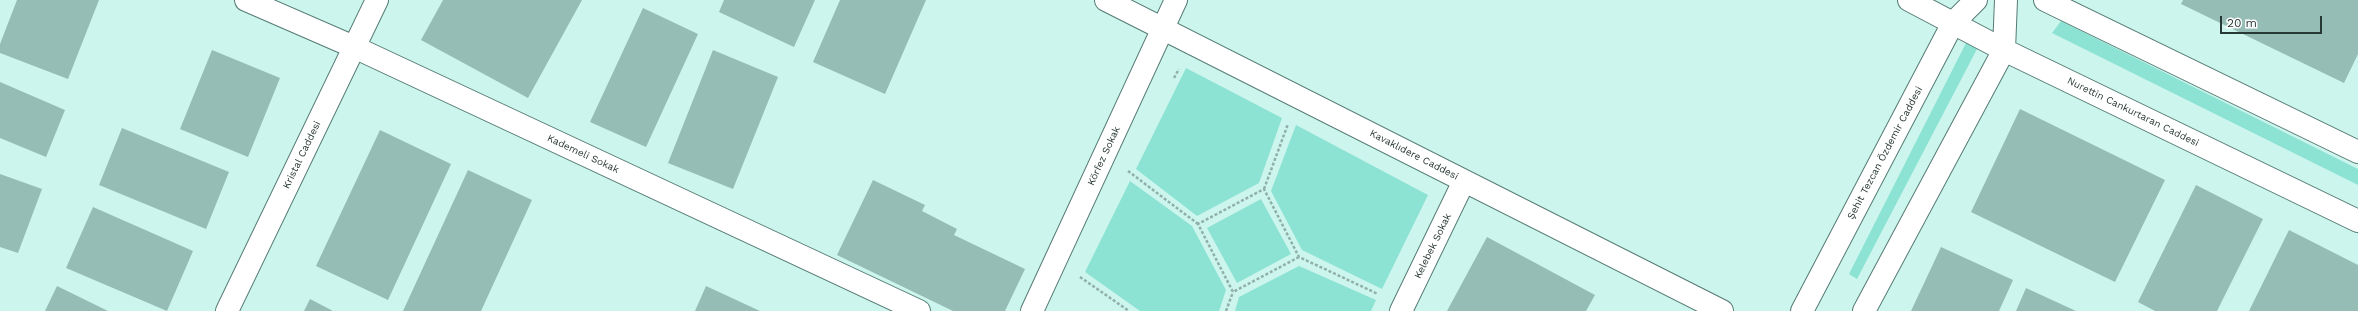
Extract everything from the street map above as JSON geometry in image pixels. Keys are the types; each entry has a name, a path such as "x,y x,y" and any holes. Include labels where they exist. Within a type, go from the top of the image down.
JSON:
{"street":[{"name":"Kademeli Sokak","path":"246,0 354,47 919,311"},
{"name":"Kristal Caddesi","path":"227,311 378,0"},
{"name":"Kavaklıdere Caddesi","path":"1106,0 1722,311"},
{"name":"Körfez Sokak","path":"1032,311 1176,0"},
{"name":"Nurettin Cankurtaran Caddesi","path":"1909,0 2004,50 2358,221"},
{"name":"Şehit Tezcan Özdemir Caddesi","path":"1802,311 1953,24 1976,0"},
{"path":"1864,311 2004,50 2006,0"},
{"path":"2045,0 2356,146"},
{"name":"Kelebek Sokak","path":"1401,311 1464,181"}],"path":[{"path":"1173,82 1180,68"},
{"path":"1198,224 1264,189 1291,116"},
{"path":"1106,153 1198,224 1233,292"},
{"path":"1125,178 1132,164"},
{"path":"1264,189 1299,257 1383,297"},
{"path":"1226,311 1233,292 1299,257"},
{"path":"1077,276 1129,311"}],"green space":[{"path":"2061,21 2358,169 2358,185 2052,33"},
{"path":"1966,43 1977,49 1857,279 1849,274"},
{"path":"1186,68 1282,118 1259,183 1197,216 1136,169"},
{"path":"1296,125 1428,195 1382,289 1302,250 1271,191"},
{"path":"1130,181 1192,226 1226,290 1219,311 1140,311 1085,272"},
{"path":"1261,199 1291,254 1237,283 1207,228"},
{"path":"1299,266 1376,300 1371,311 1235,311 1239,297"}],"building":[{"path":"17,0 99,0 68,79 0,53 0,44"},
{"path":"443,0 582,0 528,98 421,40"},
{"path":"724,0 815,0 794,47 719,12"},
{"path":"840,0 926,0 885,94 813,62"},
{"path":"2183,0 2358,0 2358,54 2344,83 2181,4"},
{"path":"643,8 698,34 646,147 590,122"},
{"path":"212,50 280,78 248,157 180,129"},
{"path":"713,50 778,77 733,189 668,163"},
{"path":"0,82 65,110 46,157 0,138"},
{"path":"2020,109 2165,180 2115,282 1971,212"},
{"path":"122,128 229,172 206,229 99,185"},
{"path":"380,130 451,164 388,300 316,266"},
{"path":"468,170 532,200 481,311 403,311"},
{"path":"0,174 42,189 18,253 0,247"},
{"path":"873,180 925,205 922,211 957,229 954,235 1025,269 1005,311 953,311 837,255"},
{"path":"2196,185 2263,219 2217,311 2155,311 2138,302"},
{"path":"93,207 193,251 167,311 66,268"},
{"path":"2289,230 2358,265 2358,311 2249,311"},
{"path":"1487,237 1595,295 1586,311 1447,311"},
{"path":"1941,247 2013,280 1999,311 1911,311"},
{"path":"57,286 108,311 45,311"},
{"path":"706,286 760,311 695,311"},
{"path":"2026,288 2076,311 2016,311"},
{"path":"310,299 333,311 304,311"}]}
